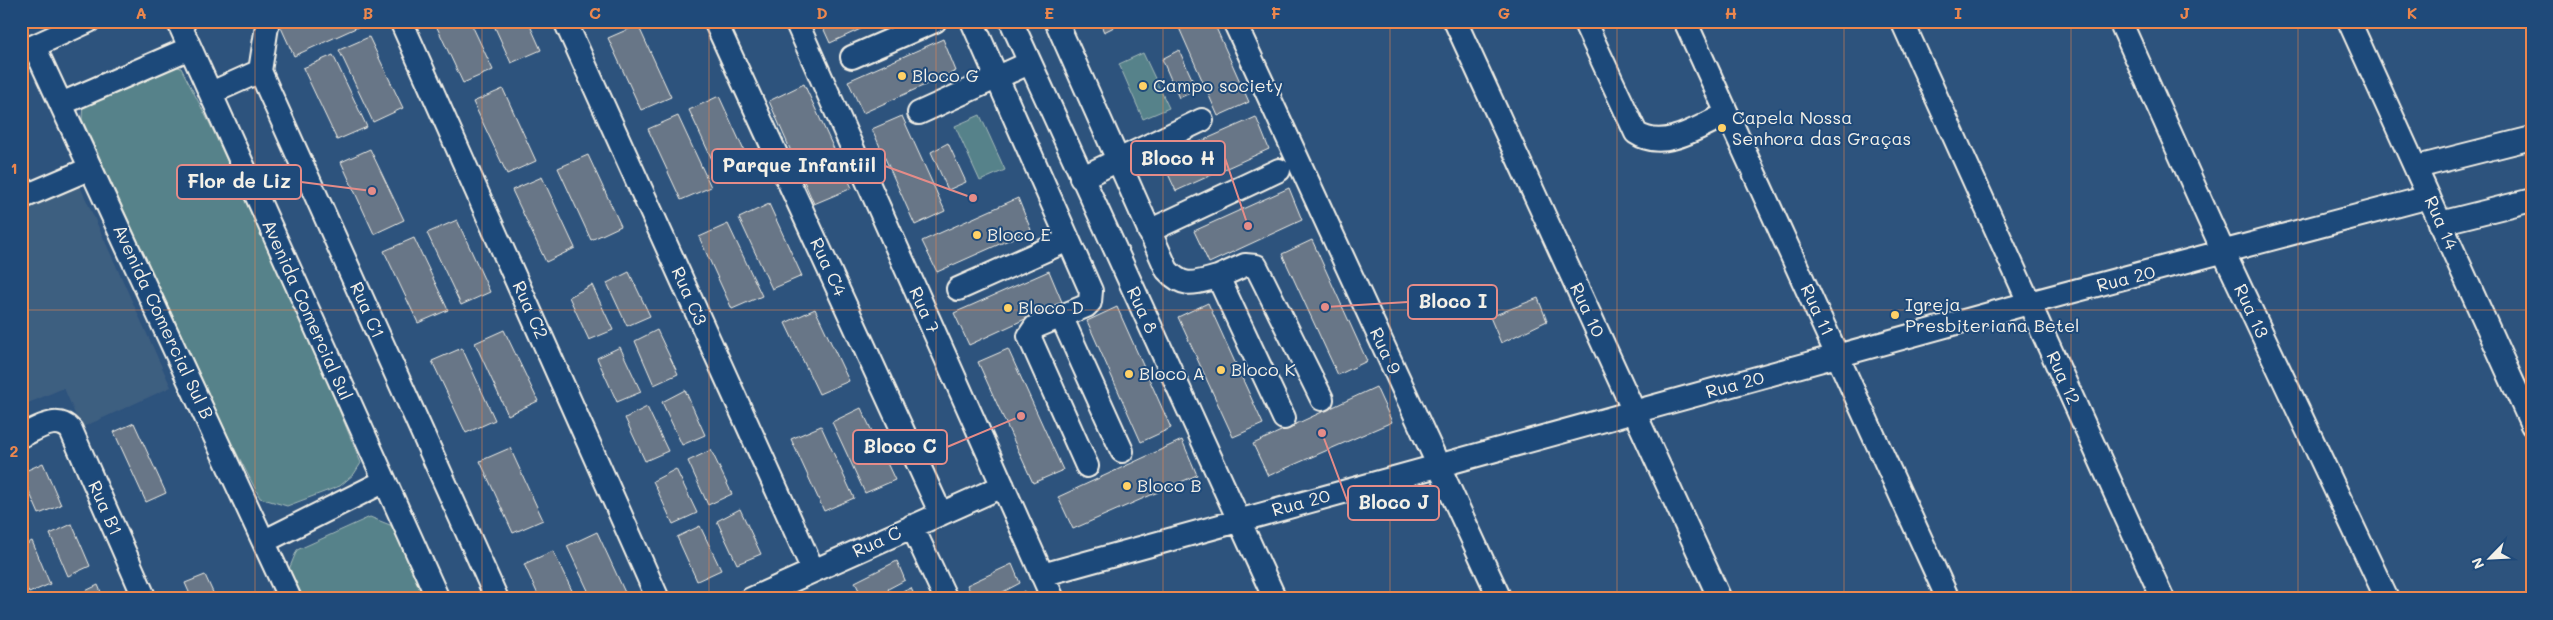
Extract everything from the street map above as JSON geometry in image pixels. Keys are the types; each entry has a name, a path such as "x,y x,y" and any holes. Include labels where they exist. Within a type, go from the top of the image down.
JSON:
{"street":[{"path":"28,49 89,21"},
{"name":"Avenida Comercial Sul","path":"178,21 383,482 438,599"},
{"name":"Rua C2","path":"401,21 658,599"},
{"name":"Rua C3","path":"565,21 814,570"},
{"name":"Rua C4","path":"715,21 940,514"},
{"name":"Rua 7","path":"796,21 1053,599"},
{"path":"852,58 935,21"},
{"path":"972,21 1092,296 1086,306 1035,327 1028,336 1087,466"},
{"name":"Rua 8","path":"1011,21 1081,178 1275,599"},
{"path":"1056,21 1166,270 1176,280 1188,284 1218,277 1245,265 1256,266 1322,399"},
{"name":"Rua 9","path":"1234,21 1500,599"},
{"name":"Rua 10","path":"1456,21 1720,599"},
{"path":"1584,21 1636,133 1645,140 1661,142 1684,134 1727,114"},
{"name":"Rua 11","path":"1685,21 1948,599"},
{"name":"Rua 12","path":"1902,21 2163,599"},
{"name":"Rua 13","path":"2120,21 2224,253 2387,599"},
{"name":"Rua 14","path":"2349,21 2417,167 2440,223 2532,424"},
{"path":"211,93 260,71 267,26"},
{"path":"61,104 190,48"},
{"name":"Avenida Comercial Sul B","path":"28,49 61,104 265,541 290,599"},
{"path":"919,113 1029,63"},
{"name":"Rua C1","path":"260,71 497,599"},
{"path":"1081,178 1202,120"},
{"path":"2417,167 2532,138"},
{"path":"21,198 91,168"},
{"path":"1149,231 1279,170"},
{"name":"Rua 20","path":"1042,575 1633,412 1838,358 2029,304 2429,197"},
{"path":"2440,223 2532,200"},
{"path":"958,289 1068,240"},
{"path":"1218,277 1284,418"},
{"path":"1061,316 1122,451"},
{"name":"Rua B1","path":"21,436 53,422 61,422 71,430 145,599"},
{"path":"265,541 383,482"},
{"name":"Rua C","path":"756,598 1002,486"},
{"path":"912,526 946,599"}],"shaded area":[{"path":"79,184 171,387 81,428 64,388 21,406 21,211"}],"green space":[{"name":"Campo society","path":"1143,53 1169,108 1143,119 1119,64"},
{"path":"164,62 181,68 210,124 311,342 361,463 354,474 340,486 287,506 260,498 230,440 82,119 83,101"},
{"path":"980,115 1005,170 980,181 955,126"},
{"path":"370,517 395,527 427,599 298,599 287,574 297,550"}],"building":[{"path":"278,21 368,21 369,22 294,56"},
{"path":"434,21 470,21 493,70 463,83"},
{"path":"492,21 528,21 541,50 511,63"},
{"path":"820,21 878,21 830,43"},
{"path":"1099,21 1126,21 1104,32"},
{"path":"1176,21 1213,21 1249,102 1218,116"},
{"path":"638,25 671,97 641,110 608,38"},
{"path":"369,37 403,108 373,122 339,50"},
{"name":"Bloco G","path":"943,39 956,71 863,113 848,81"},
{"path":"1179,50 1197,90 1179,98 1162,59"},
{"path":"333,55 367,127 337,140 303,68"},
{"path":"804,84 852,188 814,204 769,101"},
{"path":"503,89 536,161 507,174 473,102"},
{"path":"719,96 752,168 722,181 689,110"},
{"path":"678,116 711,187 681,200 648,129"},
{"path":"902,116 945,211 915,225 872,129"},
{"path":"1256,117 1269,149 1176,191 1161,159"},
{"path":"948,143 966,182 948,190 931,152"},
{"path":"370,149 404,220 374,234 341,162"},
{"path":"588,155 621,226 591,240 558,168"},
{"path":"542,177 575,248 546,262 512,190"},
{"path":"1289,188 1302,220 1209,263 1194,231"},
{"name":"Bloco E","path":"1018,198 1031,230 937,272 922,241"},
{"path":"769,204 802,276 772,289 739,218"},
{"path":"457,220 490,292 461,305 427,233"},
{"path":"728,224 762,296 732,309 699,237"},
{"path":"414,238 448,310 418,323 384,251"},
{"path":"1312,240 1367,361 1338,375 1282,254"},
{"name":"Bloco D","path":"1049,271 1062,302 969,345 954,313"},
{"path":"629,272 650,316 627,326 607,283"},
{"path":"592,285 613,330 589,340 569,297"},
{"path":"1538,298 1547,321 1501,343 1490,317"},
{"name":"Bloco K","path":"1208,303 1263,424 1233,437 1178,317"},
{"name":"Bloco A","path":"1117,307 1171,428 1141,442 1087,321"},
{"path":"815,309 849,381 819,394 785,323"},
{"path":"504,330 538,401 508,415 475,343"},
{"path":"657,330 678,374 654,385 635,341"},
{"path":"620,347 641,392 617,402 597,358"},
{"path":"462,348 495,420 466,433 432,361"},
{"path":"1008,349 1063,470 1033,483 978,362"},
{"path":"1376,387 1392,422 1268,476 1253,444"},
{"path":"685,390 705,435 682,445 662,402"},
{"path":"647,407 668,451 645,461 625,418"},
{"path":"861,408 895,480 865,493 832,422"},
{"path":"134,423 166,493 146,502 114,432"},
{"path":"821,426 854,498 824,511 791,439"},
{"name":"Bloco B","path":"1182,440 1197,475 1073,529 1058,497"},
{"path":"510,448 543,520 513,533 480,461"},
{"path":"711,450 732,494 708,505 688,461"},
{"path":"43,463 61,505 39,514 21,473"},
{"path":"676,469 697,513 673,524 653,481"},
{"path":"740,509 761,554 737,564 717,521"},
{"path":"72,524 90,566 68,576 50,534"},
{"path":"700,526 721,570 697,581 677,537"},
{"path":"597,532 628,599 592,599 567,546"},
{"path":"32,541 50,584 29,593 21,576 21,547"},
{"path":"553,551 576,599 540,599 524,564"},
{"path":"897,561 905,580 888,589 892,597 911,588 916,599 883,599 880,593 863,599 855,582"},
{"path":"1012,564 1020,583 1001,593 1003,599 995,599 993,595 986,599 974,599 967,585"},
{"path":"205,575 216,599 192,599 185,583"},
{"path":"98,585 104,599 78,599 77,595"},
{"path":"1025,591 1028,599 1008,599"}],"place":[{"name":"Bloco G","path":"902,76"},
{"name":"Campo society","path":"1143,86"},
{"name":"Capela Nossa Senhora das Graças","path":"1722,128"},
{"name":"Flor de Liz","path":"372,191"},
{"name":"Parque Infantiil","path":"973,198"},
{"name":"Bloco H","path":"1248,226"},
{"name":"Bloco E","path":"977,235"},
{"name":"Bloco I","path":"1325,307"},
{"name":"Bloco D","path":"1008,308"},
{"name":"Igreja Presbiteriana Betel","path":"1895,315"},
{"name":"Bloco K","path":"1221,370"},
{"name":"Bloco A","path":"1129,374"},
{"name":"Bloco C","path":"1021,416"},
{"name":"Bloco J","path":"1322,433"},
{"name":"Bloco B","path":"1127,486"}]}
